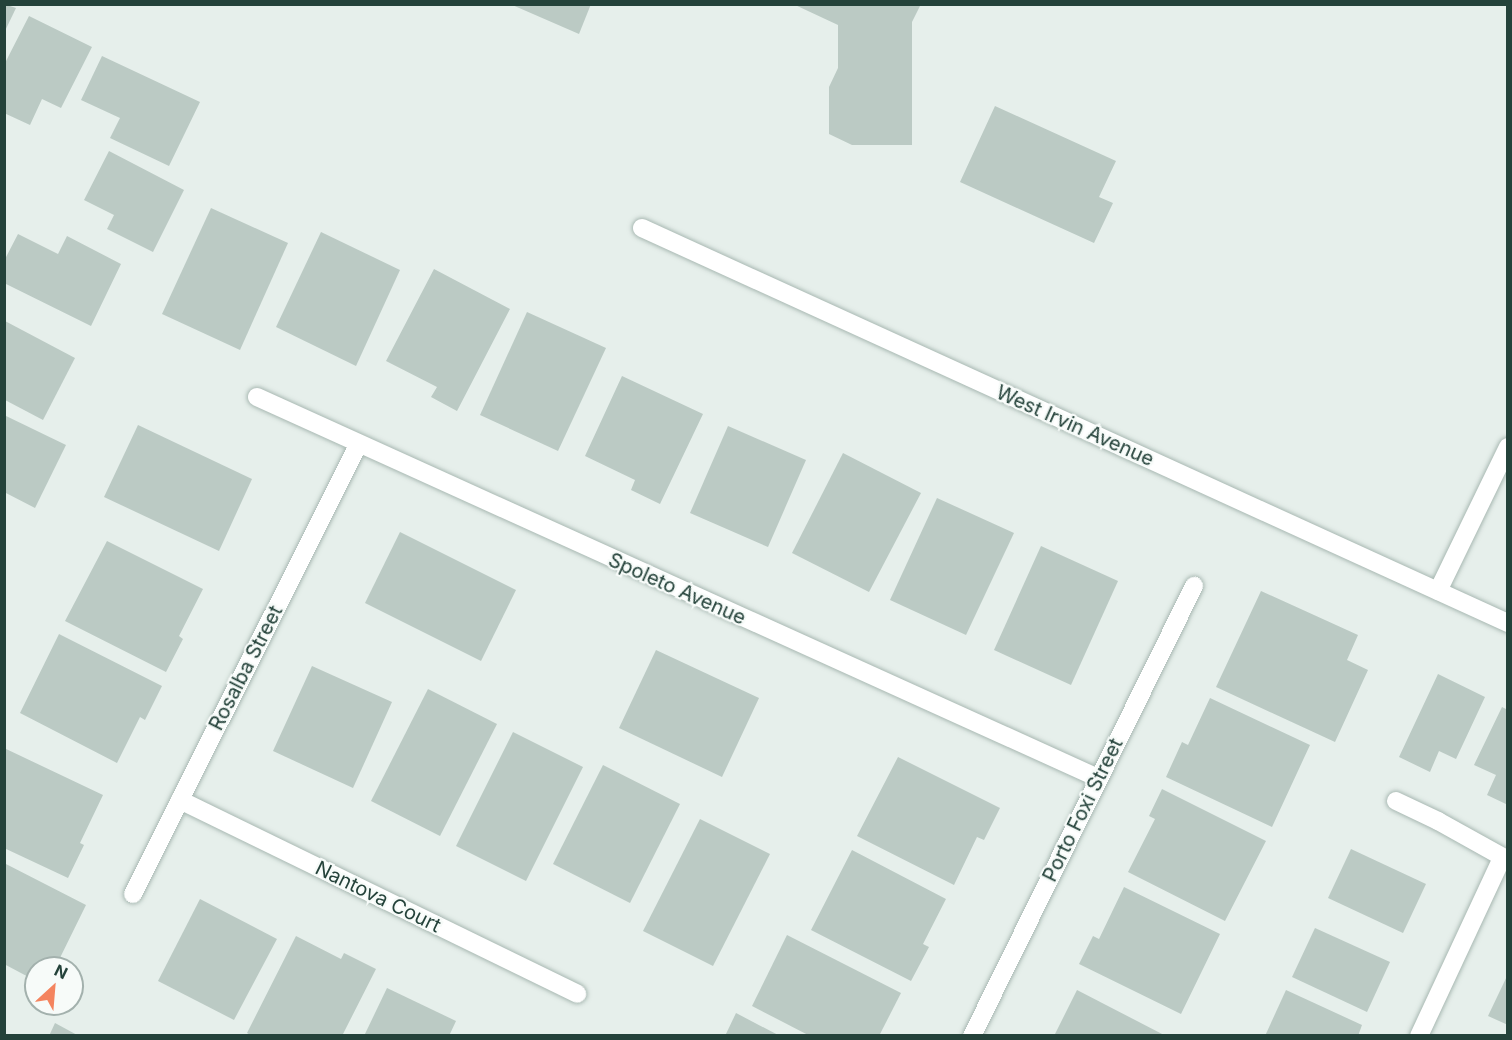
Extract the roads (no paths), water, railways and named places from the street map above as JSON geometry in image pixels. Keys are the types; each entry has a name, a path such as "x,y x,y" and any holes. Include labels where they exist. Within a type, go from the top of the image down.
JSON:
{"street":[{"name":"West Irvin Avenue","path":"642,228 1508,623"},
{"name":"Spoleto Avenue","path":"257,397 1098,778"},
{"name":"Rosalba Street","path":"133,894 358,443"},
{"path":"1438,591 1508,447"},
{"name":"Porto Foxi Street","path":"972,1035 1194,586"},
{"name":"Nantova Court","path":"180,800 577,994"},
{"path":"1396,801 1438,820 1505,859 1419,1035"}]}
